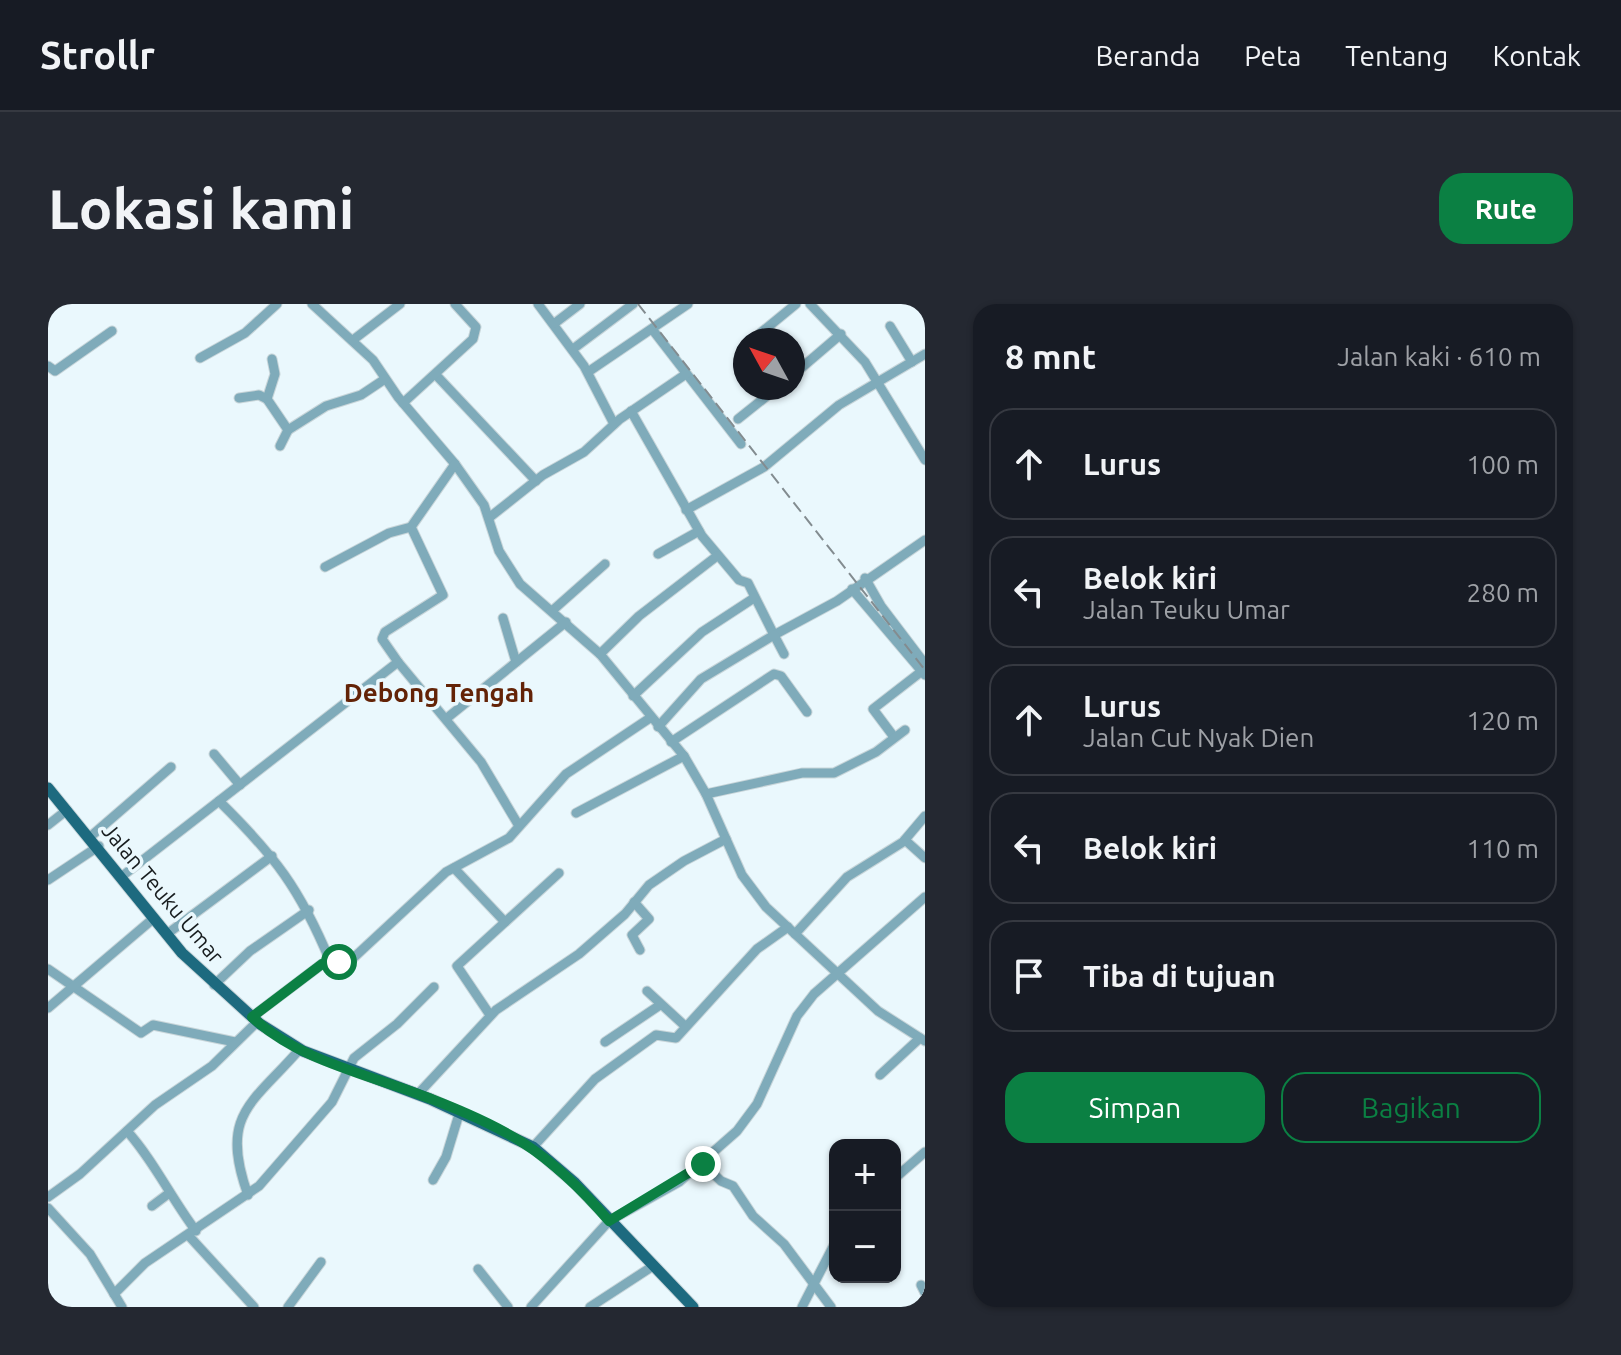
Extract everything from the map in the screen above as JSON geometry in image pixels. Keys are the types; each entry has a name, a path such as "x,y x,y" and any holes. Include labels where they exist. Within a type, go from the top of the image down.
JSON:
{"main road":[{"name":"Jalan Teuku Umar","path":"48,788 99,846 167,934 214,985 255,1019 299,1050 460,1111 533,1147 557,1166 693,1307"}],"street":[{"path":"200,358 245,333 277,304"},
{"path":"312,304 353,340 455,464 490,517 509,569 531,594 600,654 684,756 706,794 746,883 766,907 838,970 878,1011 922,1040 880,1075"},
{"path":"353,340 400,304"},
{"path":"403,403 465,348 476,331 455,304"},
{"path":"538,304 555,323 588,372 614,424"},
{"path":"555,323 580,304"},
{"path":"573,349 633,304"},
{"path":"588,372 688,304"},
{"path":"767,328 796,304"},
{"path":"810,304 841,334 879,382 925,460"},
{"path":"890,326 912,362"},
{"path":"652,329 741,444"},
{"path":"48,366 55,371 112,331"},
{"path":"805,365 841,334"},
{"path":"686,510 764,467 839,405 925,354"},
{"path":"267,399 275,374 272,359"},
{"path":"490,517 536,481 584,452 631,411 686,374"},
{"path":"436,375 536,481"},
{"path":"280,446 288,430 326,406 361,395 385,379"},
{"path":"239,398 259,395 267,399 288,430"},
{"path":"738,419 762,400"},
{"path":"631,411 699,531 739,580 748,583 784,654"},
{"path":"325,567 389,533 411,527 455,464"},
{"path":"411,527 443,594 383,636 398,662 447,718 496,784 519,826"},
{"path":"658,554 699,531"},
{"path":"658,727 701,679 852,589 925,540"},
{"path":"600,654 639,616 717,556"},
{"path":"553,610 605,564"},
{"path":"865,578 924,670"},
{"path":"852,589 924,670"},
{"path":"633,696 702,632 754,598"},
{"path":"503,618 516,662"},
{"path":"447,718 566,622"},
{"path":"121,877 398,662"},
{"path":"894,737 873,709 924,670"},
{"path":"671,742 774,674 781,676 807,712"},
{"path":"48,1197 163,1098 212,1066 255,1019 302,977 330,961 349,962 454,868 488,852 519,826 566,774 650,718"},
{"path":"706,794 802,773 834,773 876,752 905,730"},
{"path":"214,754 240,785"},
{"path":"576,813 684,756"},
{"path":"90,837 171,767"},
{"path":"219,801 272,856 309,910 330,961"},
{"path":"48,825 67,810"},
{"path":"533,1147 586,1080 656,1035 672,1039 757,949 792,931 847,877 905,840 925,816"},
{"path":"418,1094 490,1015 579,954 649,885 726,839"},
{"path":"905,840 925,858"},
{"path":"48,880 99,846"},
{"path":"167,934 272,856"},
{"path":"454,868 505,922"},
{"path":"490,1015 457,966 559,873"},
{"path":"531,1307 609,1221 703,1164 737,1131 757,1104 797,1016 838,970 923,901"},
{"path":"634,902 649,919 632,935 640,950"},
{"path":"214,985 250,951 309,910"},
{"path":"48,1008 77,987 154,918"},
{"path":"48,969 141,1033 153,1025 235,1042"},
{"path":"114,1294 145,1263 248,1195 320,1118 358,1053 397,1024 434,987"},
{"path":"647,991 685,1026"},
{"path":"605,1042 660,1005"},
{"path":"248,1195 238,1168 241,1118 257,1091 299,1050"},
{"path":"433,1180 446,1157 460,1111"},
{"path":"127,1131 145,1151 192,1233 252,1304 240,1307"},
{"path":"901,1173 925,1152"},
{"path":"703,1164 721,1181 733,1186 753,1216 784,1244 831,1307"},
{"path":"152,1206 168,1194"},
{"path":"48,1208 85,1247 122,1307"},
{"path":"802,1307 829,1256"},
{"path":"288,1307 321,1262"},
{"path":"590,1307 653,1266"},
{"path":"478,1269 508,1307"}],"railway":[{"path":"638,304 925,670"}],"district":[{"name":"Debong Tengah","path":"439,693"}],"route":[{"path":"339,962 322,964 252,1017 299,1050 418,1094 514,1136 557,1166 609,1221 679,1182 703,1164"}]}
